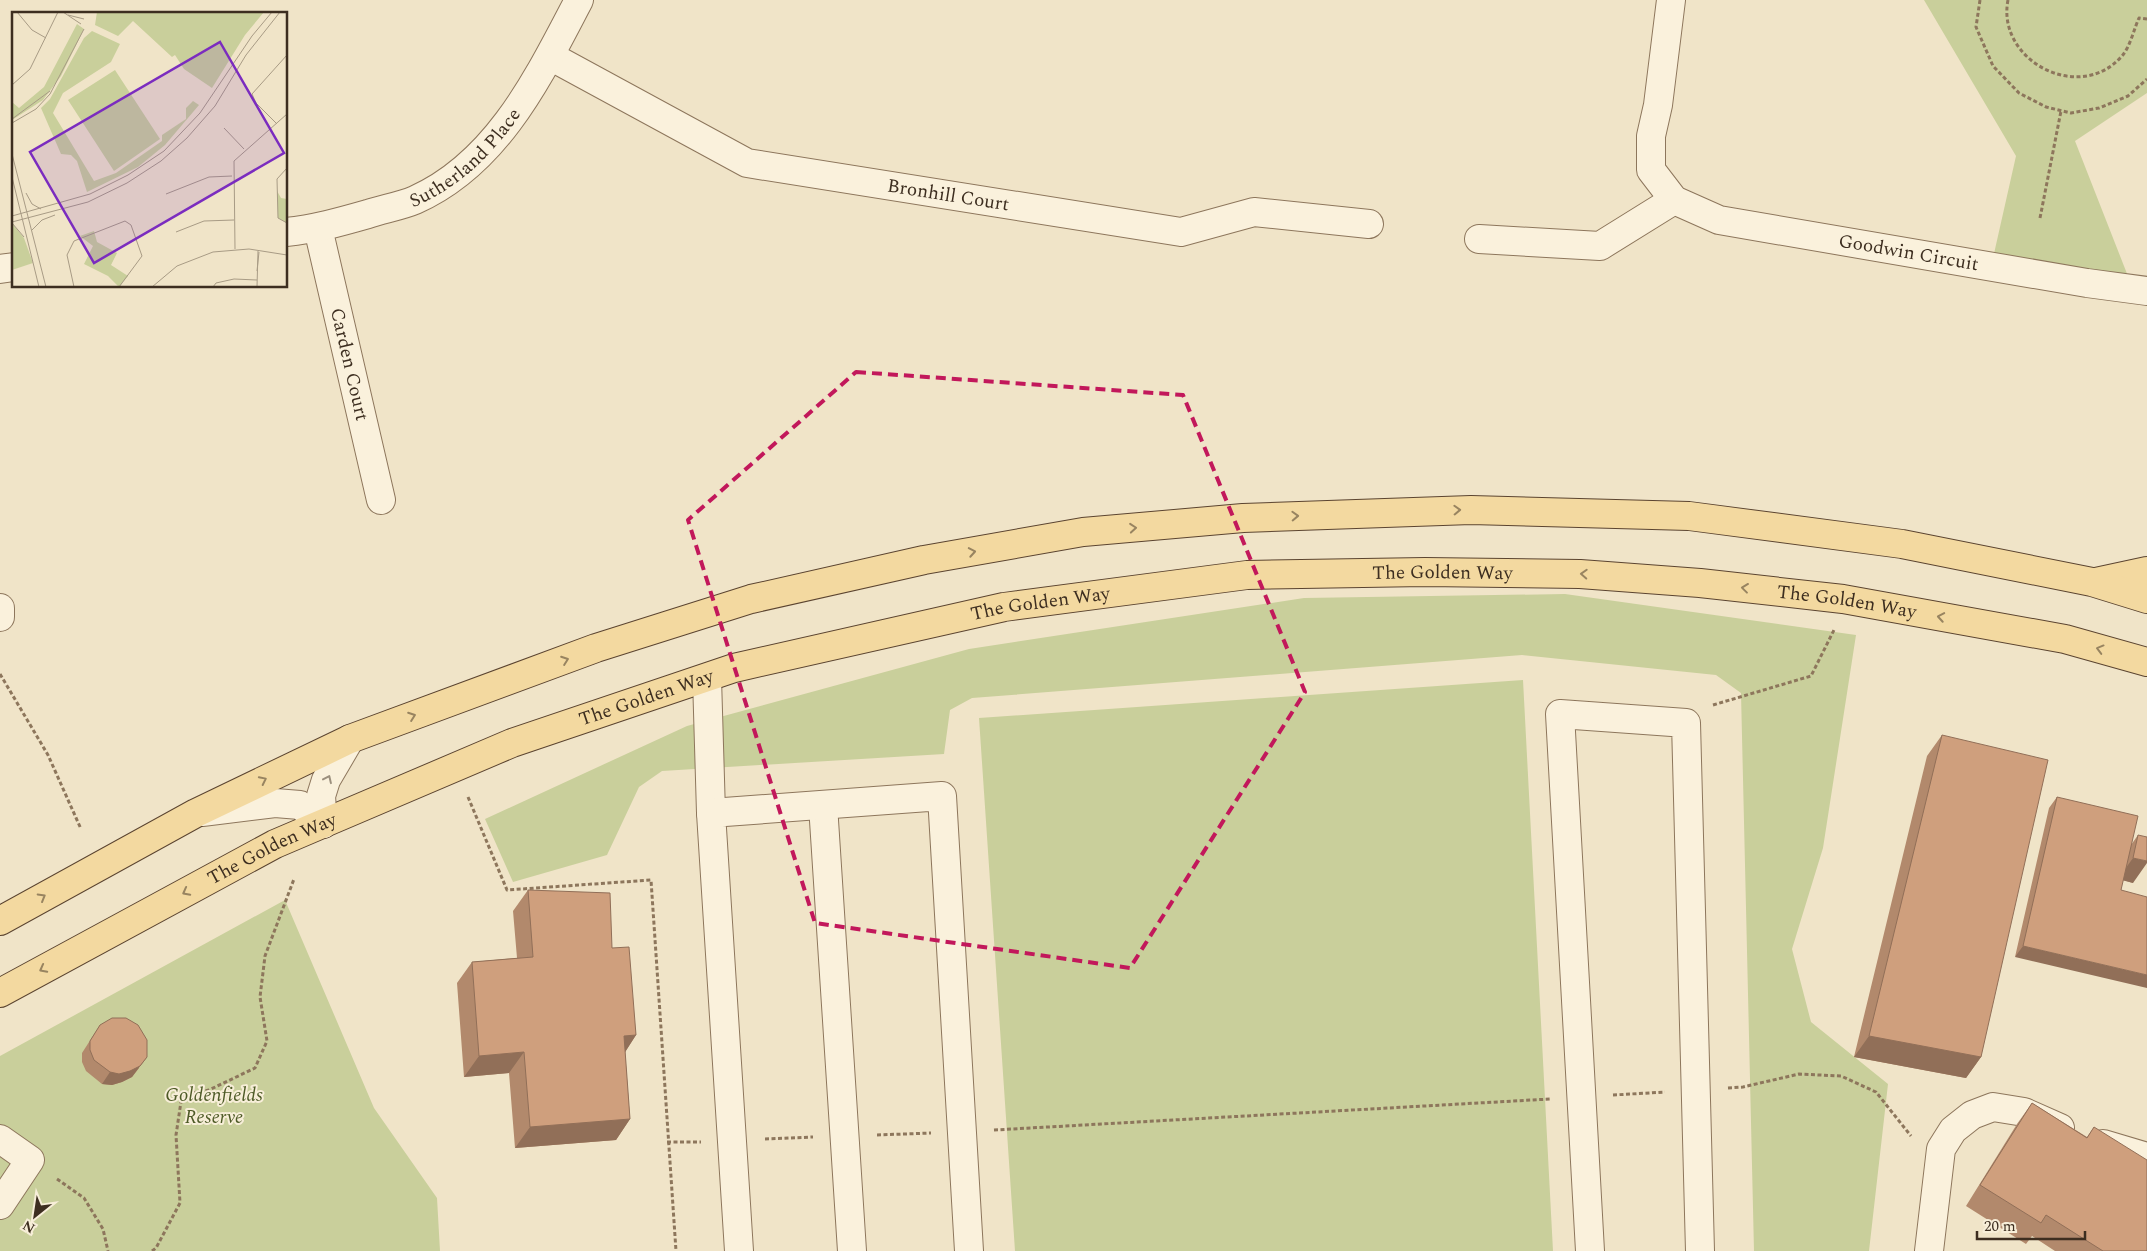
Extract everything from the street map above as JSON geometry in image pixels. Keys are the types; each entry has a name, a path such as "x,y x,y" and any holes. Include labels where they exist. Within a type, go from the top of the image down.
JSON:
{"main road":[{"path":"0,921 196,813 350,739 596,648 751,599 924,560 1093,531 1243,518 1471,510 1689,516 1902,544 2092,582 2147,599"},
{"path":"2092,582 2147,571"},
{"name":"The Golden Way","path":"0,992 275,844 512,743 734,668 1004,607 1247,575 1425,572 1580,574 1700,583 1843,599 2064,639 2147,662"}],"street":[{"name":"Sutherland Place","path":"288,232 318,228 415,200 455,176 491,144 524,101 579,0"},
{"name":"Goodwin Circuit","path":"1671,0 1658,105 1651,136 1652,170 1674,200 1719,220 2087,283 2147,291"},
{"name":"Bronhill Court","path":"550,56 747,163 1181,232 1254,212 1369,224"},
{"path":"1480,239 1600,246 1674,200"},
{"name":"Carden Court","path":"318,228 381,500"},
{"path":"0,608 0,616"},
{"path":"706,678 712,813 739,1251"},
{"path":"1590,1251 1560,714 1686,723 1700,1251"},
{"path":"323,824 321,796 326,780 350,739"},
{"path":"712,813 942,796 969,1251"},
{"path":"196,813 275,802 300,805 323,824"},
{"path":"823,805 852,1251"},
{"path":"1929,1251 1941,1149 1953,1130 1972,1114 1993,1107 2024,1112 2075,1135 2147,1157"},
{"path":"0,1139 30,1160 0,1205"}],"path":[{"path":"1980,0 1976,27 1993,66 2019,93 2046,107 2071,113 2099,108 2128,96 2147,80"},
{"path":"2008,0 2007,13 2011,30 2019,48 2030,62 2064,78 2087,77 2106,70 2123,55 2139,18 2147,19"},
{"path":"2040,218 2062,111"},
{"path":"1686,723 1699,710 1811,676 1835,628"},
{"path":"0,674 48,756 81,829"},
{"path":"467,794 507,890 651,880 676,1251"},
{"path":"152,1251 156,1248 180,1202 176,1135 182,1095 209,1090 255,1068 267,1041 260,997 265,956 294,879"},
{"path":"668,1142 962,1132 1582,1097 1744,1087 1799,1074 1841,1076 1876,1092 1907,1130 1925,1161 1938,1175"},
{"path":"30,1160 84,1198 103,1229 108,1251"}],"highlighted area":[{"path":"856,372 1183,395 1305,692 1130,968 815,923 688,520"}],"green space":[{"path":"1924,0 2147,0 2147,93 2075,141 2133,289 1991,267 2016,156"},
{"path":"1565,594 1856,635 1823,848 1792,949 1811,1022 1888,1084 1869,1251 1754,1251 1741,693 1716,675 1522,655 972,698 950,710 944,754 662,771 639,787 607,855 513,882 485,819 687,726 969,649 1304,598"},
{"path":"1523,680 1553,1251 1015,1251 979,718"},
{"name":"Goldenfields Reserve","path":"285,900 374,1108 437,1198 440,1251 0,1251 0,1056"}],"building":[{"path":"1942,735 2048,760 1981,1057 1869,1036"},
{"path":"2057,797 2138,816 2121,890 2147,897 2147,975 2023,946"},
{"path":"2138,835 2147,837 2147,861 2133,858"},
{"path":"528,890 610,893 612,948 629,947 636,1035 624,1036 630,1119 530,1127 524,1052 479,1056 472,962 533,957"},
{"path":"112,1018 126,1018 138,1025 147,1040 147,1057 140,1066 119,1074 110,1072 94,1060 90,1050 90,1041 100,1025"},
{"path":"2032,1103 2087,1138 2094,1127 2147,1160 2147,1251 2103,1251 2046,1215 2041,1223 1980,1185"}]}
